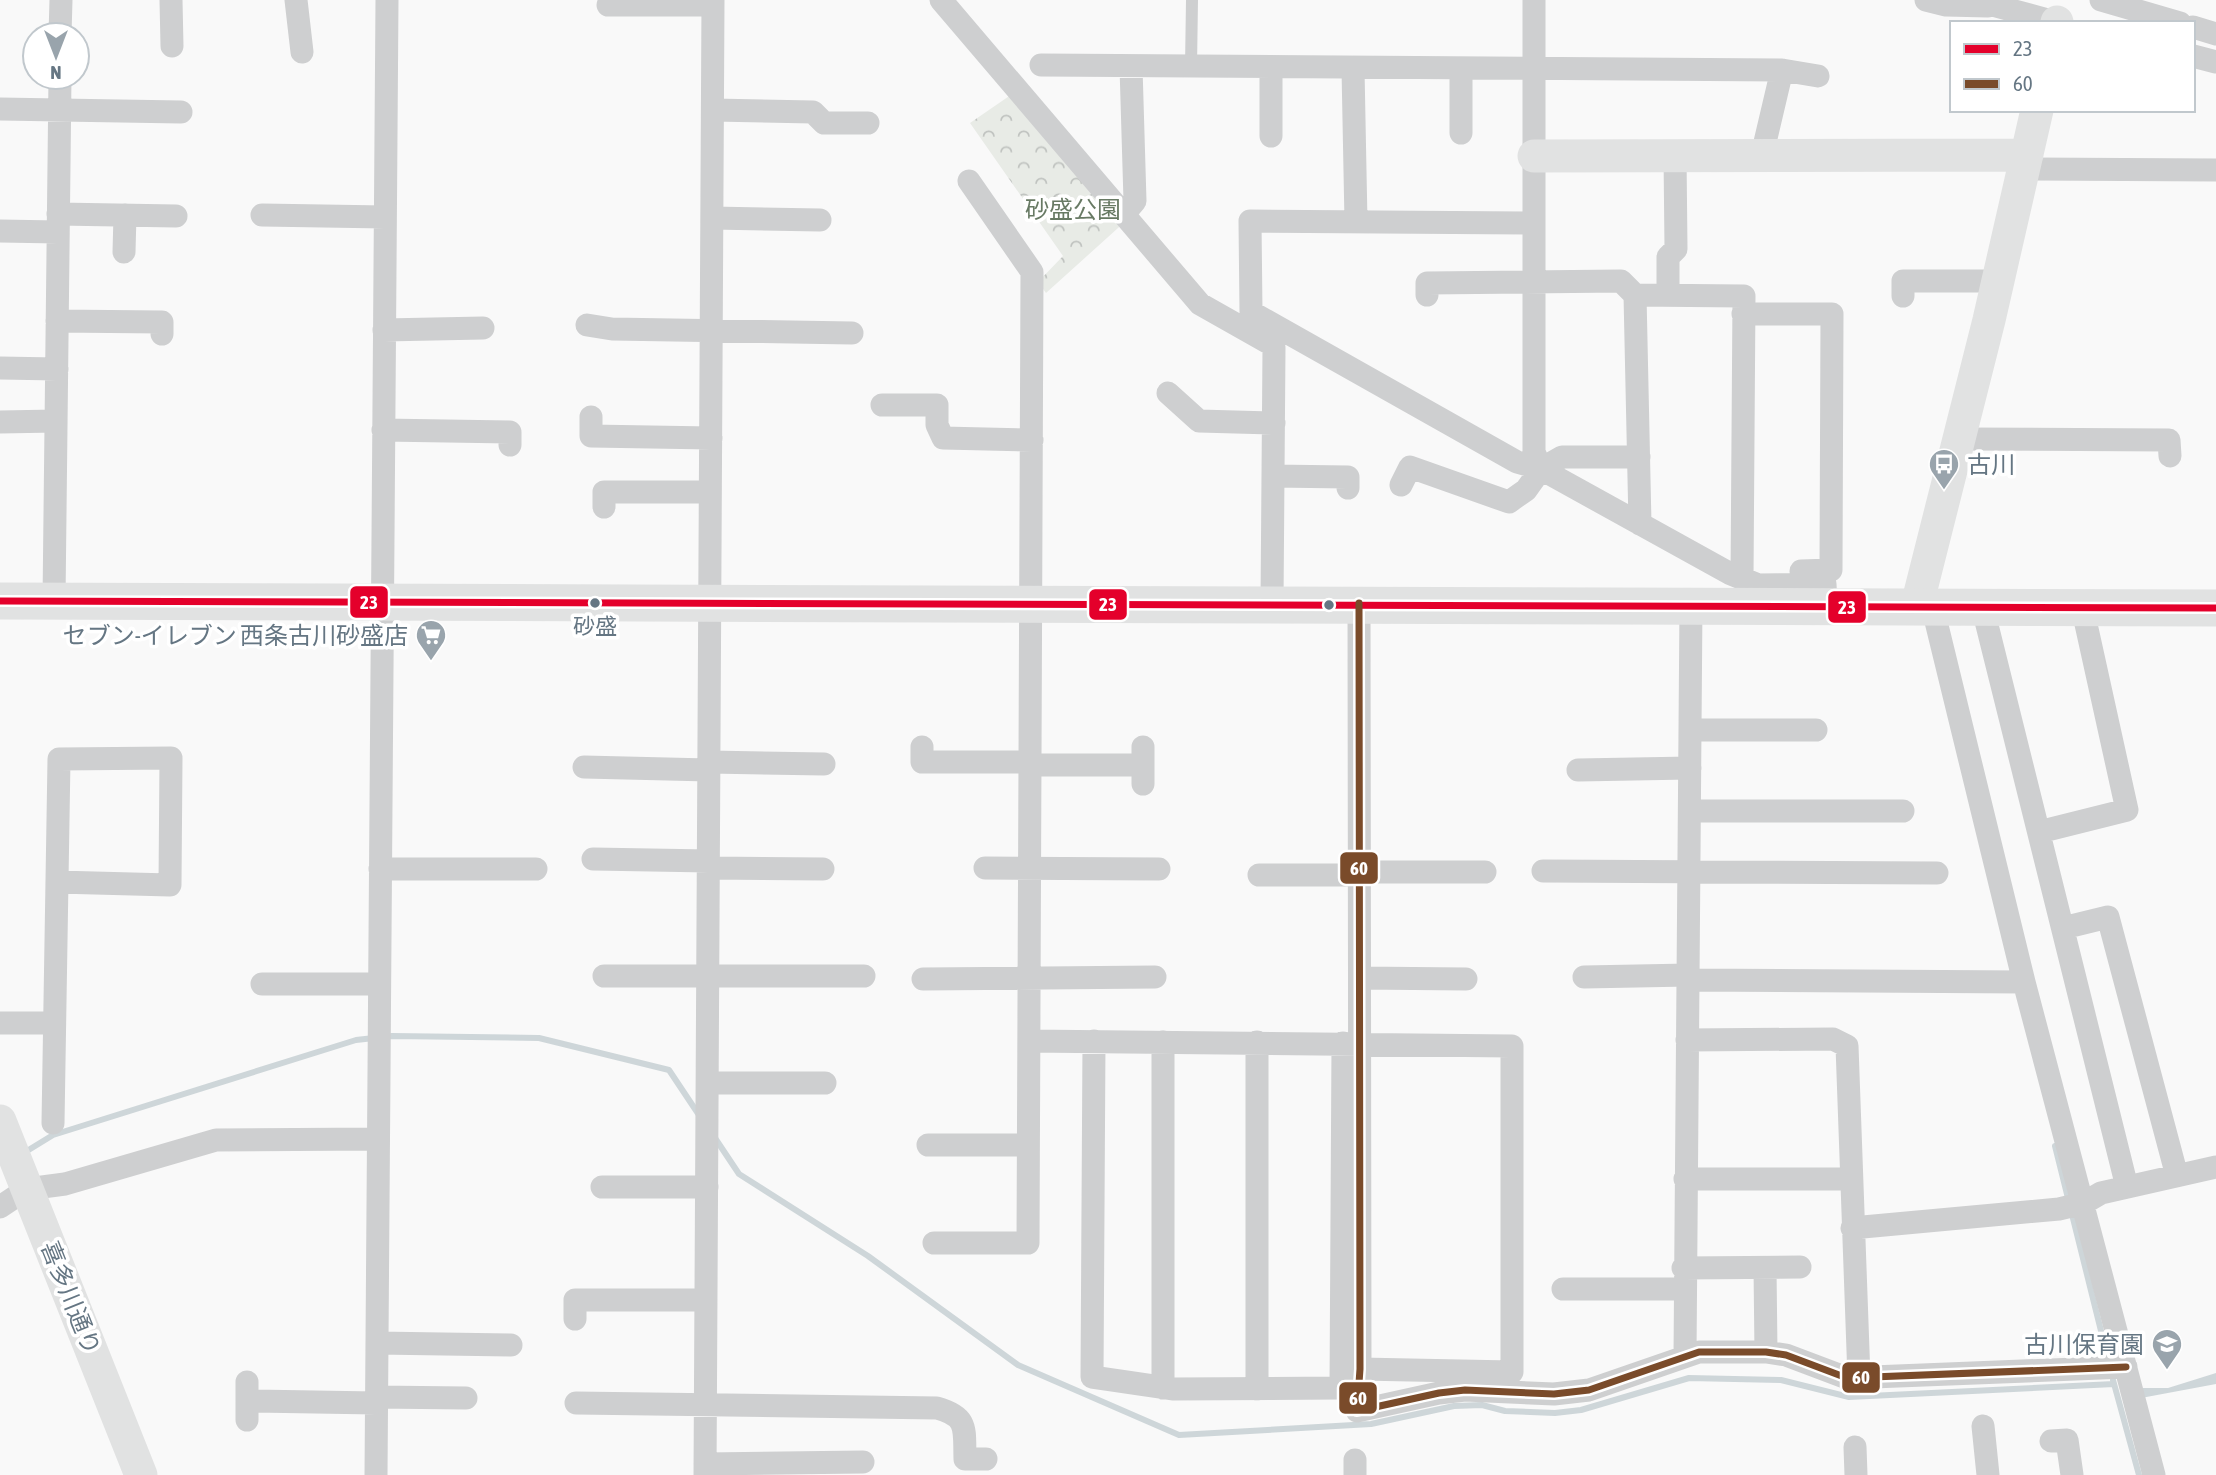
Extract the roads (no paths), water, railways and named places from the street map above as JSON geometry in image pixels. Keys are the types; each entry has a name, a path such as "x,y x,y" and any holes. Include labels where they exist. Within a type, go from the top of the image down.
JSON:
{"main road":[{"path":"0,601 1826,604 2216,608"}],"street":[{"path":"60,21 61,0"},
{"path":"171,0 172,46"},
{"path":"296,0 302,51"},
{"path":"376,1475 387,0"},
{"path":"942,0 1129,210 1200,304 1273,336 1517,462 1541,469 1640,524 1758,584 1825,584 1826,604"},
{"path":"1534,0 1534,452 1541,469"},
{"path":"1926,0 1946,5 1981,3 2050,21"},
{"path":"2101,0 2173,21"},
{"path":"608,5 713,2 705,1470 863,1462"},
{"path":"2195,28 2216,34"},
{"path":"2195,57 2216,62"},
{"path":"1041,65 1782,70 1818,76"},
{"path":"1129,210 1131,66"},
{"path":"1271,68 1271,136"},
{"path":"1353,69 1356,222"},
{"path":"1461,69 1461,133"},
{"path":"1762,155 1782,70"},
{"path":"54,601 60,91"},
{"path":"0,109 181,112"},
{"path":"713,110 813,112 824,123 868,123"},
{"path":"2037,112 1959,439 1924,605 2154,1475"},
{"path":"1668,295 1668,257 1676,249 1675,155"},
{"path":"1534,156 1762,155 2216,170"},
{"path":"934,1243 1028,1243 1032,272 969,181"},
{"path":"124,252 125,215"},
{"path":"0,231 125,215 176,216"},
{"path":"262,215 385,217"},
{"path":"712,218 820,220"},
{"path":"1272,603 1274,348 1273,336 1251,312 1250,221 1534,223"},
{"path":"1427,295 1427,283 1621,281 1635,295 1640,524"},
{"path":"1903,296 1903,281 1998,281"},
{"path":"1635,295 1744,296 1742,575"},
{"path":"1742,575 1831,570 1832,314 1743,314"},
{"path":"57,321 163,322 162,334"},
{"path":"587,325 612,329 852,333"},
{"path":"384,330 483,328"},
{"path":"0,368 57,369"},
{"path":"1168,393 1199,421 1274,423"},
{"path":"882,405 937,405 937,425 943,438 1032,440"},
{"path":"591,417 591,436 711,438"},
{"path":"0,422 56,421"},
{"path":"383,430 510,432 510,445"},
{"path":"1959,439 2169,440 2170,456"},
{"path":"1401,485 1410,467 1509,502 1526,490 1541,469 1562,457 1639,457"},
{"path":"1273,476 1348,477 1348,488"},
{"path":"604,507 604,492 710,492"},
{"path":"1094,1041 1092,1377 1163,1388 1341,1388 1351,1329 1351,1043 1360,978 1359,603"},
{"path":"1685,1356 1683,1279 1689,977 1690,604"},
{"path":"1982,605 2127,1187"},
{"path":"2039,832 2127,810 2082,606"},
{"path":"1690,730 1816,730"},
{"path":"922,747 922,762 1143,765"},
{"path":"53,1123 59,759 171,758 170,884 57,882"},
{"path":"584,767 824,764"},
{"path":"1578,770 1690,768"},
{"path":"1690,811 1903,811"},
{"path":"593,859 823,869"},
{"path":"985,868 1158,869"},
{"path":"380,869 536,869"},
{"path":"1543,871 1937,873"},
{"path":"1259,875 1485,872"},
{"path":"2063,928 2108,917 2177,1175"},
{"path":"604,976 864,976"},
{"path":"923,979 1155,977"},
{"path":"1584,977 2024,982"},
{"path":"1360,978 1466,979"},
{"path":"262,984 379,984"},
{"path":"0,1023 54,1023"},
{"path":"1687,1040 1842,1041 1849,1052 1852,1228 1859,1378"},
{"path":"1029,1041 1512,1046 1512,1372 1360,1369"},
{"path":"1163,1042 1163,1388"},
{"path":"1257,1042 1257,1389"},
{"path":"708,1083 825,1083"},
{"name":"喜多川通り","path":"0,1124 14,1198 141,1475"},
{"path":"14,1198 216,1140 378,1139"},
{"path":"928,1145 1028,1145"},
{"path":"1852,1228 2059,1209 2084,1203 2101,1192 2216,1167"},
{"path":"1685,1179 1852,1179"},
{"path":"602,1187 707,1187"},
{"path":"1563,1289 1683,1279 1765,1268 1801,1267"},
{"path":"1765,1268 1766,1352"},
{"path":"575,1319 575,1300 706,1300"},
{"path":"1351,1329 1360,1369 1357,1412 1452,1392 1554,1394 1589,1390 1699,1352 1766,1352 1786,1355 1847,1378 2126,1367"},
{"path":"377,1343 511,1345"},
{"path":"247,1401 466,1398"},
{"path":"576,1402 937,1408 958,1416 964,1424 965,1459 986,1459"},
{"path":"1983,1426 1988,1475"},
{"path":"2051,1441 2067,1440 2072,1475"},
{"path":"1855,1447 1856,1475"}],"lane":[{"path":"1191,66 1192,0"}],"waterway":[{"path":"22,1154 53,1135 356,1040 392,1036 539,1038 669,1070 699,1115"},
{"path":"715,1138 739,1174 868,1256 1018,1365 1179,1435 1371,1424 1454,1406 1482,1405 1505,1411 1555,1413 1581,1410 1689,1378 1781,1380 1849,1397 2114,1384"},
{"path":"2055,1146 2109,1363"},
{"path":"2113,1380 2139,1475"}],"place":[{"name":"古川","path":"1944,491"},
{"name":"砂盛","path":"595,603"},
{"name":"セブン-イレブン 西条古川砂盛店","path":"431,662"},
{"name":"古川保育園","path":"2167,1371"}],"park label":[{"name":"砂盛公園","path":"1073,209"}]}
